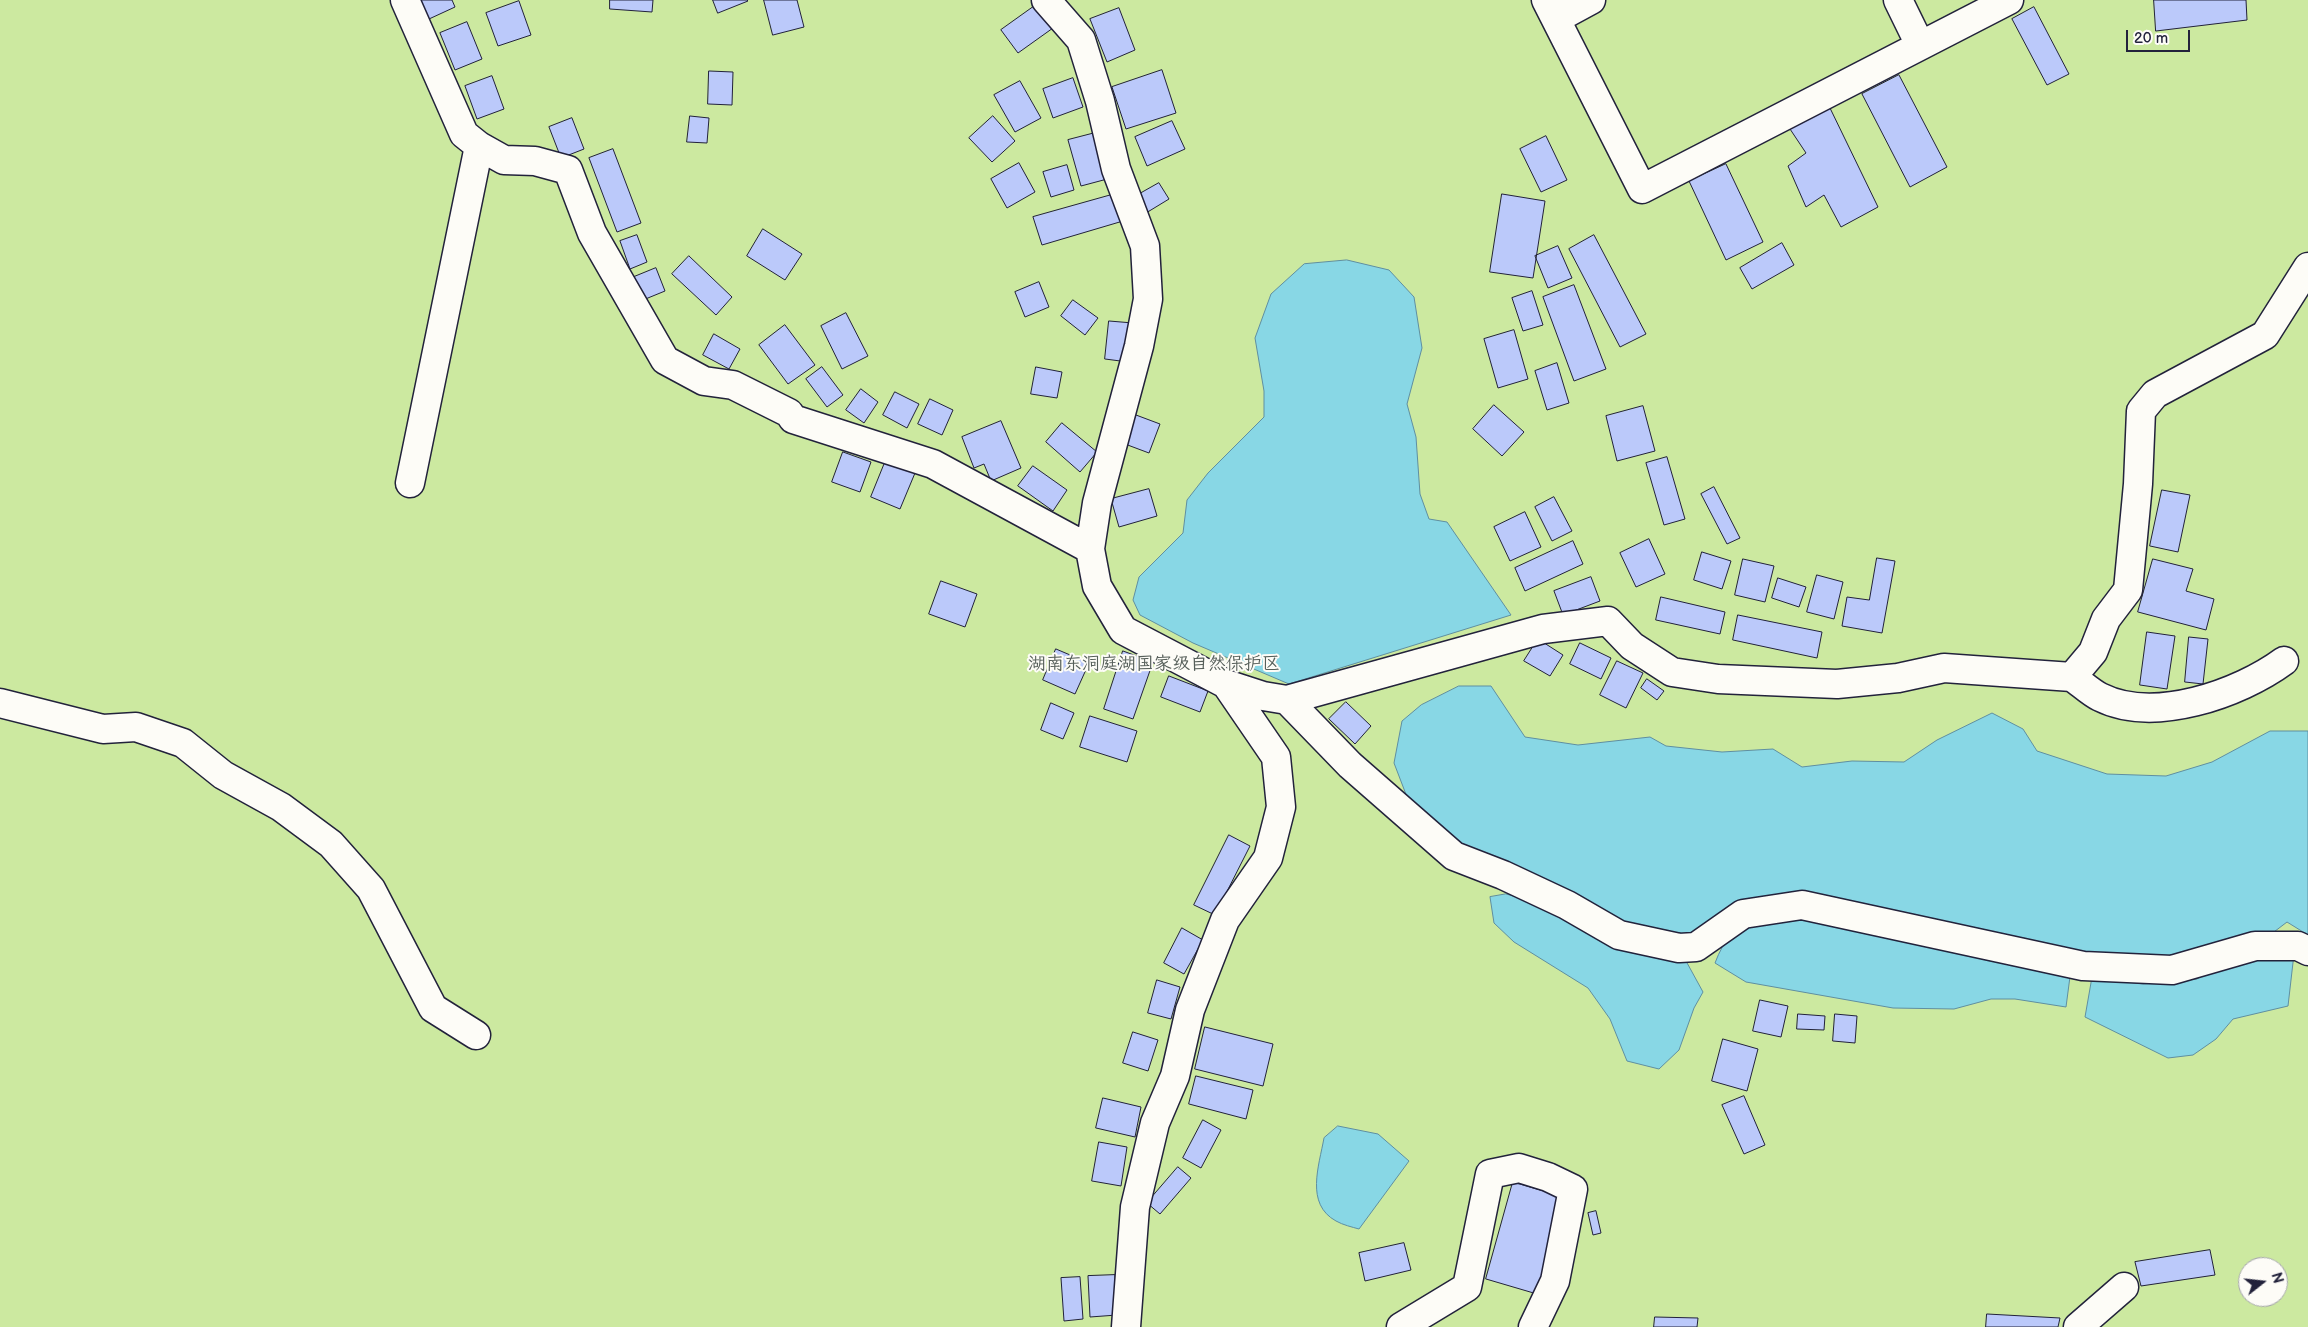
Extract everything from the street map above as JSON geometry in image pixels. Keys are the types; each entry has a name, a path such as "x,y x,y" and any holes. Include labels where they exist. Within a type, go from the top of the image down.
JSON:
{"street":[{"path":"405,0 464,134 479,146 504,160 535,161 568,170 592,233 665,360 704,381 734,385 789,413 793,419 933,464 1090,549"},
{"path":"1046,0 1081,40 1100,101 1116,168 1145,246 1148,299 1139,346 1098,503 1090,549 1097,586 1123,630 1226,684 1263,696 1287,700 1544,629 1608,621 1632,646 1672,672 1718,679 1837,684 1898,678 1944,668 2072,677 2101,697 2139,708 2193,704 2265,675 2284,661"},
{"path":"1591,0 1551,9 1642,189 2009,0"},
{"path":"1898,0 1920,45"},
{"path":"410,483 479,146"},
{"path":"2072,677 2093,652 2106,618 2128,590 2138,484 2141,411 2155,394 2264,335 2308,267"},
{"path":"1126,1327 1130,1241 1135,1207 1155,1123 1176,1076 1190,1010 1225,920 1268,858 1281,807 1276,757 1226,684"},
{"path":"1287,700 1350,765 1454,856 1559,901 1619,935 1679,948 1696,947 1743,914 1802,905 2083,966 2172,970 2255,946 2298,946 2308,951"},
{"path":"0,703 103,729 136,727 183,743 223,775 281,807 331,844 371,888 433,1008 476,1035"},
{"path":"1402,1327 1467,1287 1490,1174 1519,1168 1548,1177 1573,1189 1555,1281 1533,1327"},
{"path":"2078,1327 2124,1287"}],"green space":[{"name":"湖南东洞庭湖国家级自然保护区","path":"0,0 2308,0 2308,1327 0,1327"}],"water":[{"path":"1347,260 1389,270 1414,297 1422,348 1407,404 1416,437 1420,494 1429,519 1447,522 1511,615 1289,684 1193,643 1140,615 1133,600 1139,577 1183,533 1187,500 1208,473 1264,417 1264,391 1255,338 1271,294 1304,264"},
{"path":"1459,686 1491,686 1525,737 1578,745 1650,737 1666,746 1722,752 1773,749 1802,767 1852,761 1904,762 1937,740 1992,713 2023,729 2037,751 2107,774 2166,776 2212,762 2270,731 2308,731 2308,935 2287,922 2266,938 2176,961 2080,959 1844,902 1698,931 1678,939 1644,936 1451,841 1407,797 1394,763 1402,721 1421,705"},
{"path":"1506,894 1554,907 1686,961 1703,992 1694,1008 1679,1050 1659,1069 1627,1061 1610,1019 1588,988 1514,942 1494,923 1490,897"},
{"path":"1804,912 2071,969 2066,1007 2015,999 1991,999 1954,1009 1893,1008 1746,982 1715,963 1722,947 1730,936 1749,922"},
{"path":"2294,954 2288,1006 2233,1019 2216,1039 2193,1055 2168,1058 2085,1017 2092,977 2143,984 2197,979 2230,957"},
{"path":"1338,1126 1378,1134 1409,1161 1359,1229 1336,1221 1326,1214 1320,1205 1317,1195 1317,1172 1324,1138"}],"building":[{"path":"420,0 452,0 455,7 429,19"},
{"path":"610,0 653,0 652,12 610,9"},
{"path":"713,0 747,0 748,1 718,13"},
{"path":"764,0 797,0 804,27 773,35"},
{"path":"2154,0 2246,0 2247,20 2156,31"},
{"path":"519,1 531,35 498,46 486,13"},
{"path":"1036,5 1053,28 1018,53 1001,30"},
{"path":"2034,7 2069,74 2047,85 2012,19"},
{"path":"1119,8 1135,50 1107,62 1090,19"},
{"path":"467,22 482,59 455,70 440,33"},
{"path":"1162,70 1176,113 1126,129 1112,87"},
{"path":"709,71 733,72 732,105 708,104"},
{"path":"1899,75 1947,167 1910,187 1862,94"},
{"path":"492,76 504,109 477,119 465,86"},
{"path":"1073,78 1083,107 1053,118 1043,89"},
{"path":"1020,81 1041,118 1015,132 994,95"},
{"path":"1829,106 1878,207 1841,227 1824,195 1806,207 1788,166 1806,153 1790,129"},
{"path":"690,116 709,118 707,143 687,142"},
{"path":"993,116 1015,141 992,162 969,138"},
{"path":"572,118 584,149 561,158 549,127"},
{"path":"1172,121 1185,149 1147,166 1135,137"},
{"path":"1099,132 1111,178 1081,186 1068,140"},
{"path":"1546,136 1567,180 1541,192 1520,149"},
{"path":"613,149 641,223 617,232 589,158"},
{"path":"1019,163 1035,192 1007,208 991,179"},
{"path":"1726,164 1763,242 1726,260 1689,181"},
{"path":"1067,165 1074,190 1051,197 1043,172"},
{"path":"1159,183 1169,199 1146,213 1136,196"},
{"path":"1115,194 1123,221 1042,245 1033,217"},
{"path":"1502,194 1545,201 1533,278 1490,272"},
{"path":"763,229 802,254 785,280 747,256"},
{"path":"637,235 647,262 630,269 620,241"},
{"path":"1594,235 1646,334 1620,347 1569,249"},
{"path":"1782,243 1794,265 1752,289 1740,268"},
{"path":"1558,246 1572,278 1548,288 1535,256"},
{"path":"689,256 732,297 716,315 672,274"},
{"path":"656,268 665,291 643,300 634,277"},
{"path":"1039,282 1049,307 1025,317 1015,292"},
{"path":"1574,285 1606,369 1574,381 1543,297"},
{"path":"1532,291 1543,325 1523,331 1512,298"},
{"path":"1073,300 1098,318 1085,335 1061,316"},
{"path":"846,313 868,356 842,369 821,326"},
{"path":"1109,321 1133,323 1128,362 1105,359"},
{"path":"785,325 815,365 788,384 759,345"},
{"path":"1514,330 1528,379 1498,388 1484,339"},
{"path":"714,334 740,349 729,369 703,355"},
{"path":"1557,363 1569,403 1547,410 1535,371"},
{"path":"822,367 843,395 827,407 806,379"},
{"path":"1036,367 1062,372 1057,398 1031,394"},
{"path":"861,389 878,402 864,423 846,410"},
{"path":"895,392 919,404 907,428 883,415"},
{"path":"930,399 953,410 942,435 918,424"},
{"path":"1494,405 1524,432 1502,456 1473,429"},
{"path":"1643,406 1655,451 1617,461 1606,416"},
{"path":"1136,415 1160,424 1149,453 1125,444"},
{"path":"1001,421 1021,468 991,481 984,464 974,468 962,437"},
{"path":"1062,423 1097,452 1080,472 1046,442"},
{"path":"843,452 871,462 860,492 832,482"},
{"path":"1667,457 1685,519 1664,525 1646,463"},
{"path":"886,460 915,473 900,509 871,497"},
{"path":"1033,466 1067,490 1053,511 1018,486"},
{"path":"1714,487 1740,538 1727,544 1701,494"},
{"path":"1149,489 1157,516 1119,527 1111,499"},
{"path":"2162,490 2190,495 2178,552 2150,546"},
{"path":"1554,497 1572,531 1552,541 1535,507"},
{"path":"1525,512 1541,547 1510,561 1494,527"},
{"path":"1649,539 1665,574 1636,587 1620,553"},
{"path":"1573,541 1583,564 1525,591 1515,568"},
{"path":"1702,552 1731,561 1722,589 1694,580"},
{"path":"1877,558 1895,561 1882,633 1842,626 1847,597 1869,600"},
{"path":"1743,559 1774,566 1765,602 1735,595"},
{"path":"2153,559 2193,569 2186,591 2214,599 2206,630 2138,612"},
{"path":"1817,575 1843,582 1834,619 1807,612"},
{"path":"1591,577 1600,601 1563,615 1554,591"},
{"path":"1778,578 1806,587 1799,607 1772,598"},
{"path":"941,581 977,594 965,627 929,614"},
{"path":"1661,597 1725,612 1720,634 1656,620"},
{"path":"1738,615 1822,632 1817,658 1733,640"},
{"path":"2147,632 2175,636 2167,689 2140,685"},
{"path":"2189,637 2208,639 2203,684 2185,682"},
{"path":"1538,639 1563,655 1550,676 1524,661"},
{"path":"1580,643 1611,658 1601,679 1570,664"},
{"path":"1056,649 1089,663 1075,694 1043,680"},
{"path":"1123,651 1153,662 1133,719 1104,709"},
{"path":"1617,661 1643,673 1626,708 1600,695"},
{"path":"1169,676 1208,691 1200,712 1161,697"},
{"path":"1647,679 1664,691 1657,700 1641,688"},
{"path":"1346,702 1371,726 1355,744 1329,719"},
{"path":"1051,703 1074,713 1063,739 1041,730"},
{"path":"1090,716 1137,731 1127,762 1080,747"},
{"path":"1229,835 1250,846 1215,915 1194,905"},
{"path":"1182,928 1203,940 1184,974 1164,963"},
{"path":"1157,980 1180,987 1171,1019 1148,1013"},
{"path":"1760,1000 1788,1006 1781,1037 1753,1031"},
{"path":"1798,1014 1825,1016 1824,1030 1797,1029"},
{"path":"1835,1014 1857,1016 1855,1043 1833,1041"},
{"path":"1205,1027 1273,1044 1263,1086 1195,1069"},
{"path":"1133,1032 1158,1040 1148,1071 1123,1063"},
{"path":"1723,1039 1758,1049 1747,1091 1712,1081"},
{"path":"1196,1076 1253,1090 1246,1119 1189,1104"},
{"path":"1744,1096 1765,1145 1744,1154 1722,1105"},
{"path":"1103,1098 1141,1107 1135,1137 1096,1128"},
{"path":"1203,1120 1221,1130 1201,1168 1183,1158"},
{"path":"1099,1142 1127,1147 1121,1186 1092,1181"},
{"path":"1178,1167 1191,1178 1160,1214 1147,1203"},
{"path":"1513,1182 1564,1197 1537,1294 1486,1279"},
{"path":"1596,1211 1601,1233 1593,1235 1588,1213"},
{"path":"1404,1243 1411,1270 1365,1281 1359,1253"},
{"path":"2210,1250 2215,1275 2141,1286 2135,1262"},
{"path":"1115,1275 1117,1315 1090,1317 1088,1276"},
{"path":"1080,1277 1083,1319 1064,1321 1061,1278"},
{"path":"1987,1314 2060,1318 2058,1327 1986,1327"},
{"path":"1655,1317 1698,1318 1697,1327 1654,1327"}]}
